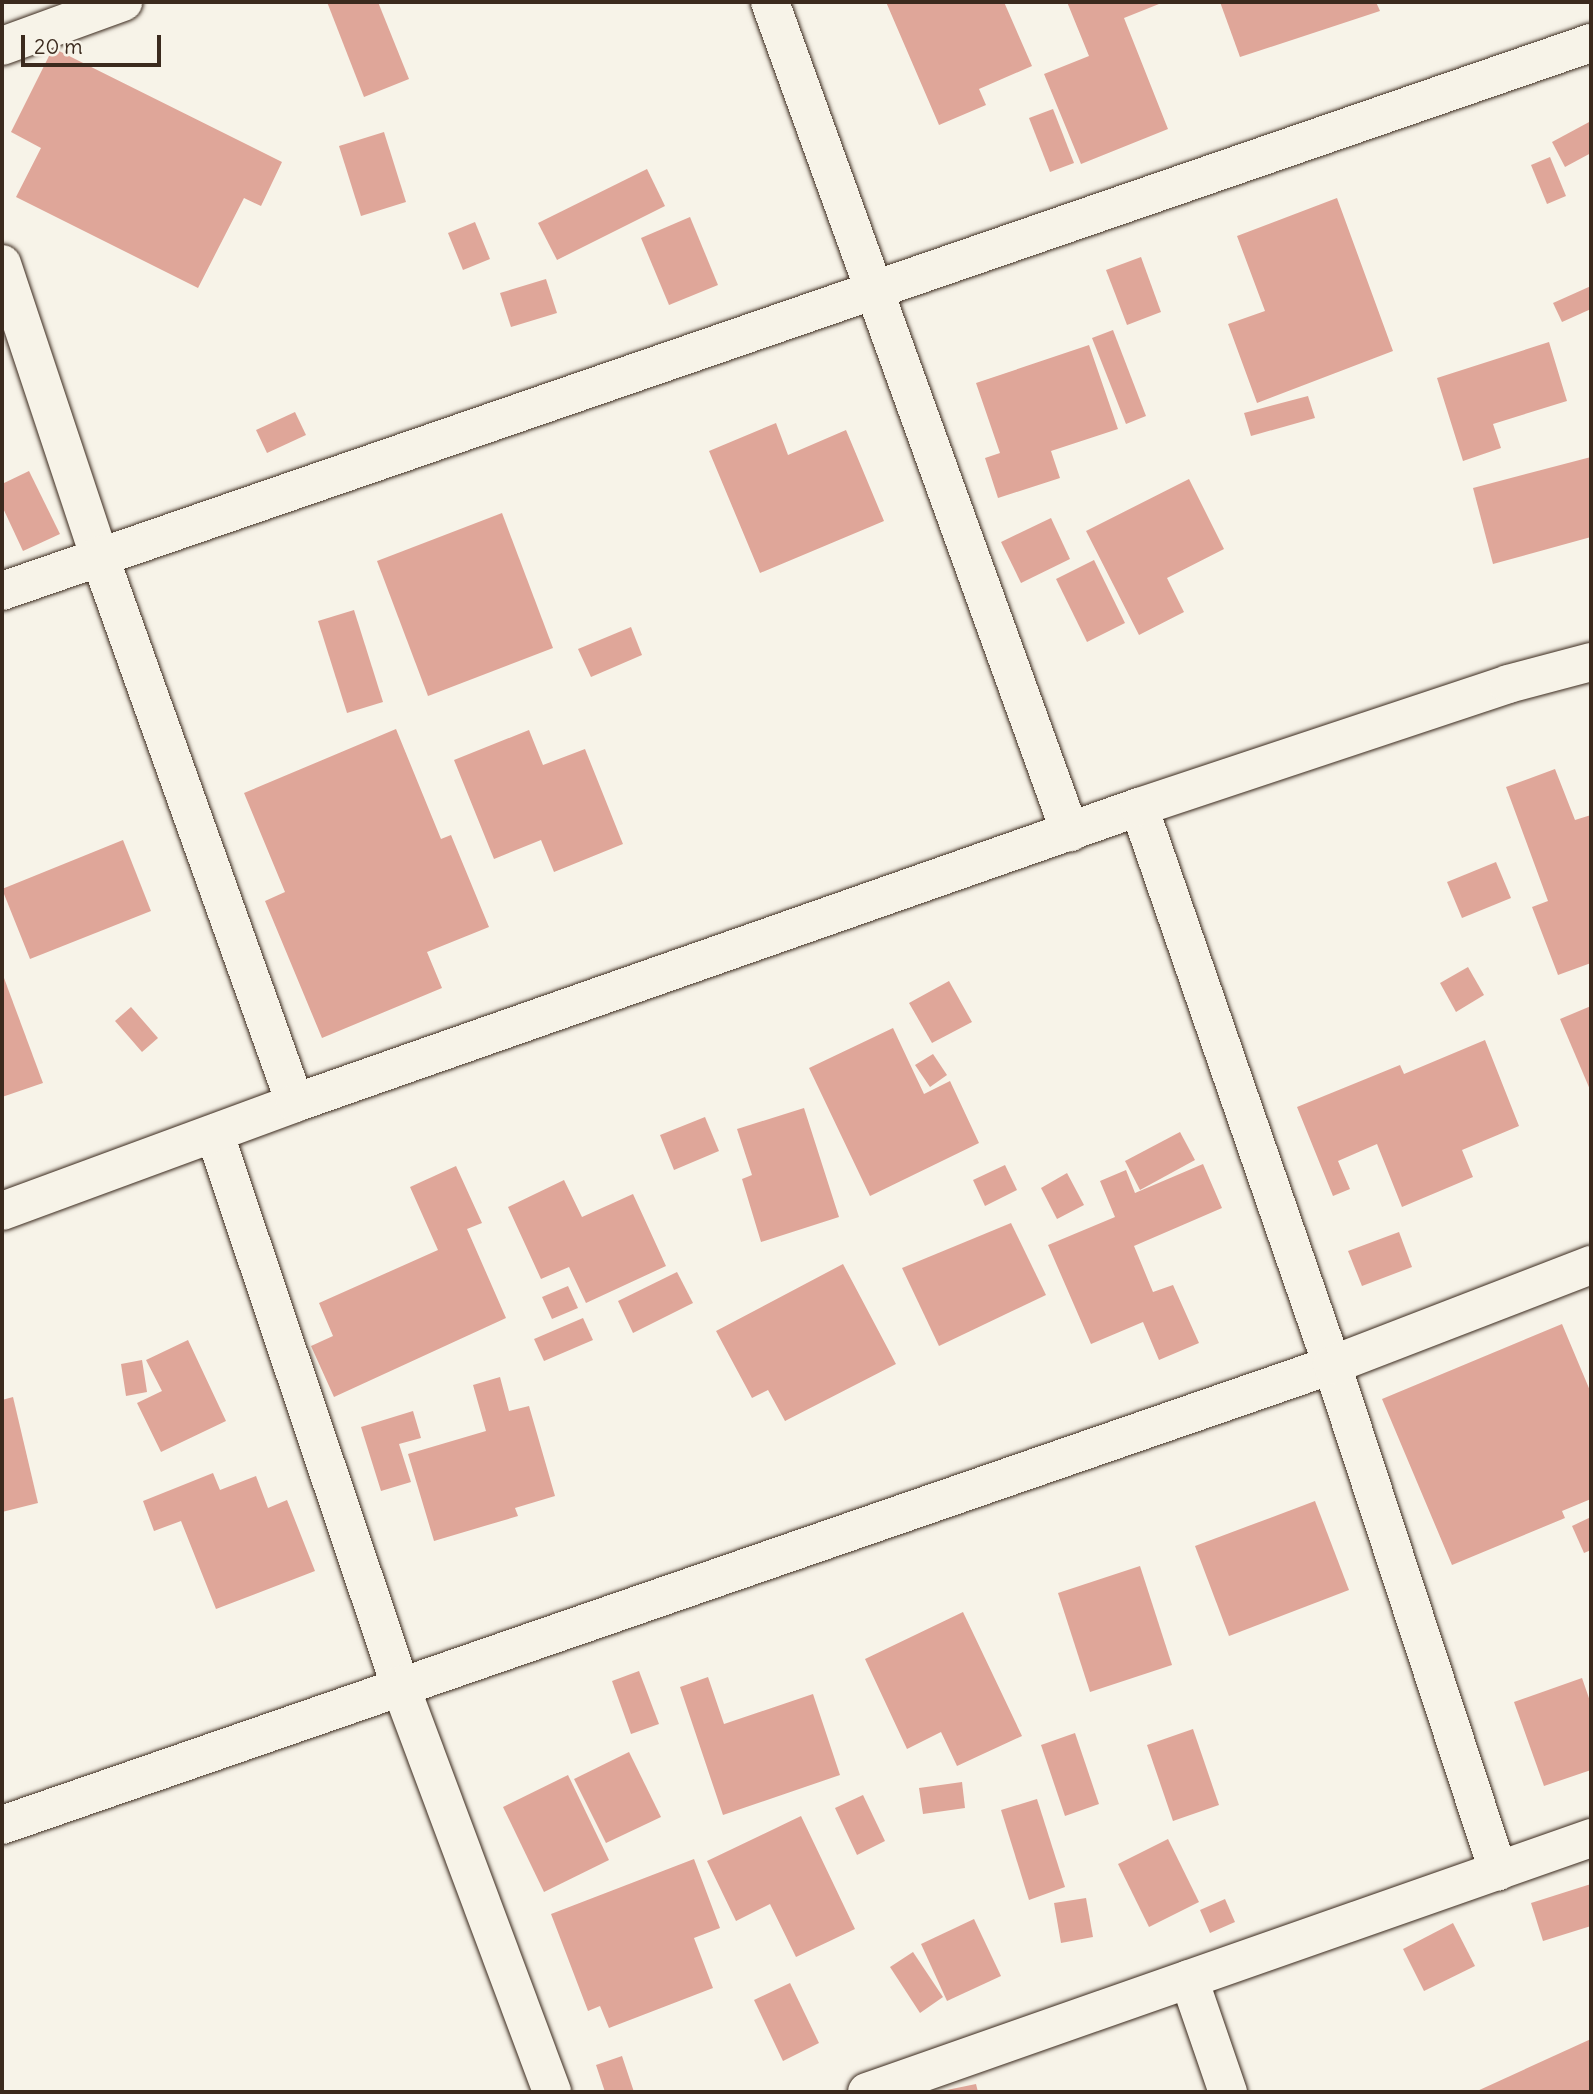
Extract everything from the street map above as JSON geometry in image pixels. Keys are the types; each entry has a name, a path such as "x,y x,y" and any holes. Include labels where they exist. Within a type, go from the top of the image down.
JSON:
{"street":[{"path":"2,46 123,2"},
{"path":"770,2 1070,832"},
{"path":"2,591 99,555 875,293 1591,43"},
{"path":"2,264 99,555 295,1103"},
{"path":"2,1211 215,1135 295,1103 1139,807 1508,684 1591,662"},
{"path":"1139,807 1332,1365 1498,1871"},
{"path":"215,1135 400,1685 552,2092"},
{"path":"2,1825 400,1685 1332,1365 1591,1265"},
{"path":"867,2092 1591,1838"},
{"path":"1189,1979 1228,2092"}],"building":[{"path":"327,2 378,2 409,79 364,97"},
{"path":"886,2 1004,2 1032,66 979,89 986,105 939,125"},
{"path":"1067,2 1164,2 1124,18 1168,129 1081,164 1044,74 1089,56"},
{"path":"1220,2 1376,2 1380,11 1240,57"},
{"path":"53,48 282,162 261,206 244,198 198,288 16,197 41,148 11,132"},
{"path":"1053,109 1074,163 1050,172 1029,118"},
{"path":"1591,121 1591,153 1565,167 1552,142"},
{"path":"384,132 406,202 361,216 339,146"},
{"path":"1550,157 1566,196 1547,204 1531,165"},
{"path":"647,169 665,206 557,260 538,223"},
{"path":"1337,198 1393,351 1257,403 1228,324 1265,311 1237,236"},
{"path":"690,217 718,285 669,305 641,238"},
{"path":"475,222 490,259 463,270 448,233"},
{"path":"1141,257 1161,312 1127,325 1106,270"},
{"path":"546,279 557,313 511,327 500,293"},
{"path":"1591,286 1591,309 1562,322 1553,303"},
{"path":"1113,330 1146,416 1126,424 1092,338"},
{"path":"1549,342 1567,401 1493,424 1501,448 1463,461 1437,378"},
{"path":"1089,345 1118,429 1051,451 1060,478 998,498 985,458 1000,453 976,383"},
{"path":"1308,396 1315,418 1251,436 1244,413"},
{"path":"295,412 306,435 267,453 256,430"},
{"path":"776,423 788,455 846,430 884,521 760,573 709,451"},
{"path":"1591,457 1591,537 1493,564 1473,488"},
{"path":"29,471 60,534 23,551 2,506 2,484"},
{"path":"1189,479 1224,549 1167,578 1184,612 1139,635 1086,531"},
{"path":"502,513 553,648 428,696 377,561"},
{"path":"1051,518 1070,559 1021,583 1001,542"},
{"path":"1094,560 1125,623 1087,642 1056,579"},
{"path":"354,610 383,702 347,713 318,621"},
{"path":"631,627 642,655 591,677 578,649"},
{"path":"396,729 441,839 451,835 489,927 427,952 442,988 322,1038 265,901 285,892 244,793"},
{"path":"529,730 543,765 585,749 623,844 554,872 541,840 494,859 454,760"},
{"path":"1555,769 1575,820 1591,815 1591,963 1558,975 1532,907 1548,901 1506,787"},
{"path":"123,840 151,911 30,959 2,889"},
{"path":"1496,862 1511,898 1462,918 1447,882"},
{"path":"1468,967 1484,995 1456,1012 1440,983"},
{"path":"4,978 43,1083 2,1097 2,979"},
{"path":"949,981 972,1022 932,1043 909,1003"},
{"path":"1591,1006 1591,1092 1560,1019"},
{"path":"131,1007 158,1038 142,1052 115,1021"},
{"path":"893,1028 924,1094 950,1081 979,1143 870,1196 809,1068"},
{"path":"1485,1040 1519,1126 1462,1150 1473,1177 1402,1207 1377,1144 1338,1161 1350,1189 1333,1196 1297,1107 1400,1065 1404,1074"},
{"path":"933,1054 947,1075 930,1087 915,1065"},
{"path":"804,1108 839,1217 761,1242 742,1179 752,1175 737,1129"},
{"path":"705,1117 719,1151 674,1170 660,1135"},
{"path":"1180,1132 1195,1160 1140,1190 1125,1161"},
{"path":"1203,1164 1222,1208 1134,1246 1153,1292 1173,1285 1199,1343 1159,1360 1143,1322 1091,1344 1048,1245 1115,1217 1100,1181 1126,1170 1135,1193"},
{"path":"1005,1165 1017,1190 985,1206 973,1180"},
{"path":"456,1166 482,1223 467,1229 506,1318 334,1397 311,1346 333,1336 319,1303 438,1250 410,1187"},
{"path":"1067,1173 1084,1205 1057,1219 1041,1188"},
{"path":"564,1180 582,1217 633,1194 666,1266 586,1303 569,1267 541,1279 508,1207"},
{"path":"1011,1223 1046,1295 939,1346 902,1268"},
{"path":"1399,1232 1412,1267 1362,1286 1348,1251"},
{"path":"843,1264 896,1364 785,1421 768,1390 752,1398 716,1331"},
{"path":"677,1272 693,1303 633,1333 618,1301"},
{"path":"568,1286 578,1308 552,1319 542,1297"},
{"path":"583,1318 593,1340 544,1361 534,1339"},
{"path":"1562,1324 1591,1393 1591,1499 1562,1511 1565,1518 1452,1565 1382,1399"},
{"path":"188,1340 226,1421 161,1452 137,1403 162,1391 146,1360"},
{"path":"142,1360 147,1392 126,1396 121,1364"},
{"path":"500,1377 509,1411 529,1406 555,1496 515,1508 518,1516 434,1541 408,1454 486,1431 473,1385"},
{"path":"13,1397 38,1503 2,1512 2,1400"},
{"path":"413,1411 421,1438 399,1444 411,1482 381,1491 361,1427"},
{"path":"213,1473 220,1490 256,1476 268,1508 287,1500 315,1571 216,1609 181,1521 154,1531 143,1501"},
{"path":"1315,1501 1349,1590 1229,1636 1195,1546"},
{"path":"1591,1517 1591,1550 1584,1553 1572,1526"},
{"path":"1140,1566 1172,1665 1090,1692 1058,1593"},
{"path":"963,1612 1022,1736 957,1766 941,1732 907,1749 865,1659"},
{"path":"639,1671 659,1724 631,1734 612,1681"},
{"path":"708,1677 724,1724 813,1694 840,1775 723,1815 680,1687"},
{"path":"1582,1678 1591,1704 1591,1770 1544,1786 1514,1702"},
{"path":"1193,1729 1219,1805 1173,1821 1147,1745"},
{"path":"1075,1733 1099,1804 1065,1816 1041,1745"},
{"path":"629,1752 661,1817 606,1843 574,1779"},
{"path":"568,1775 609,1860 544,1892 503,1807"},
{"path":"962,1782 965,1808 923,1814 919,1788"},
{"path":"863,1795 885,1841 857,1855 835,1808"},
{"path":"1037,1799 1065,1887 1029,1900 1001,1810"},
{"path":"801,1816 855,1929 796,1957 770,1904 736,1921 707,1861"},
{"path":"1168,1839 1199,1902 1149,1927 1118,1864"},
{"path":"694,1859 720,1928 694,1938 713,1988 609,2028 600,2006 588,2011 551,1914"},
{"path":"1591,1884 1591,1926 1543,1941 1531,1903"},
{"path":"1086,1898 1093,1937 1061,1943 1054,1903"},
{"path":"1225,1899 1235,1922 1210,1933 1200,1910"},
{"path":"974,1919 1001,1976 947,2001 921,1944"},
{"path":"1453,1923 1475,1966 1424,1991 1403,1949"},
{"path":"913,1952 943,1997 920,2013 890,1967"},
{"path":"790,1983 819,2043 783,2061 754,2000"},
{"path":"1591,2039 1591,2092 1475,2092"},
{"path":"622,2056 634,2092 605,2092 596,2065"},
{"path":"976,2084 978,2092 942,2092 942,2091"}]}
